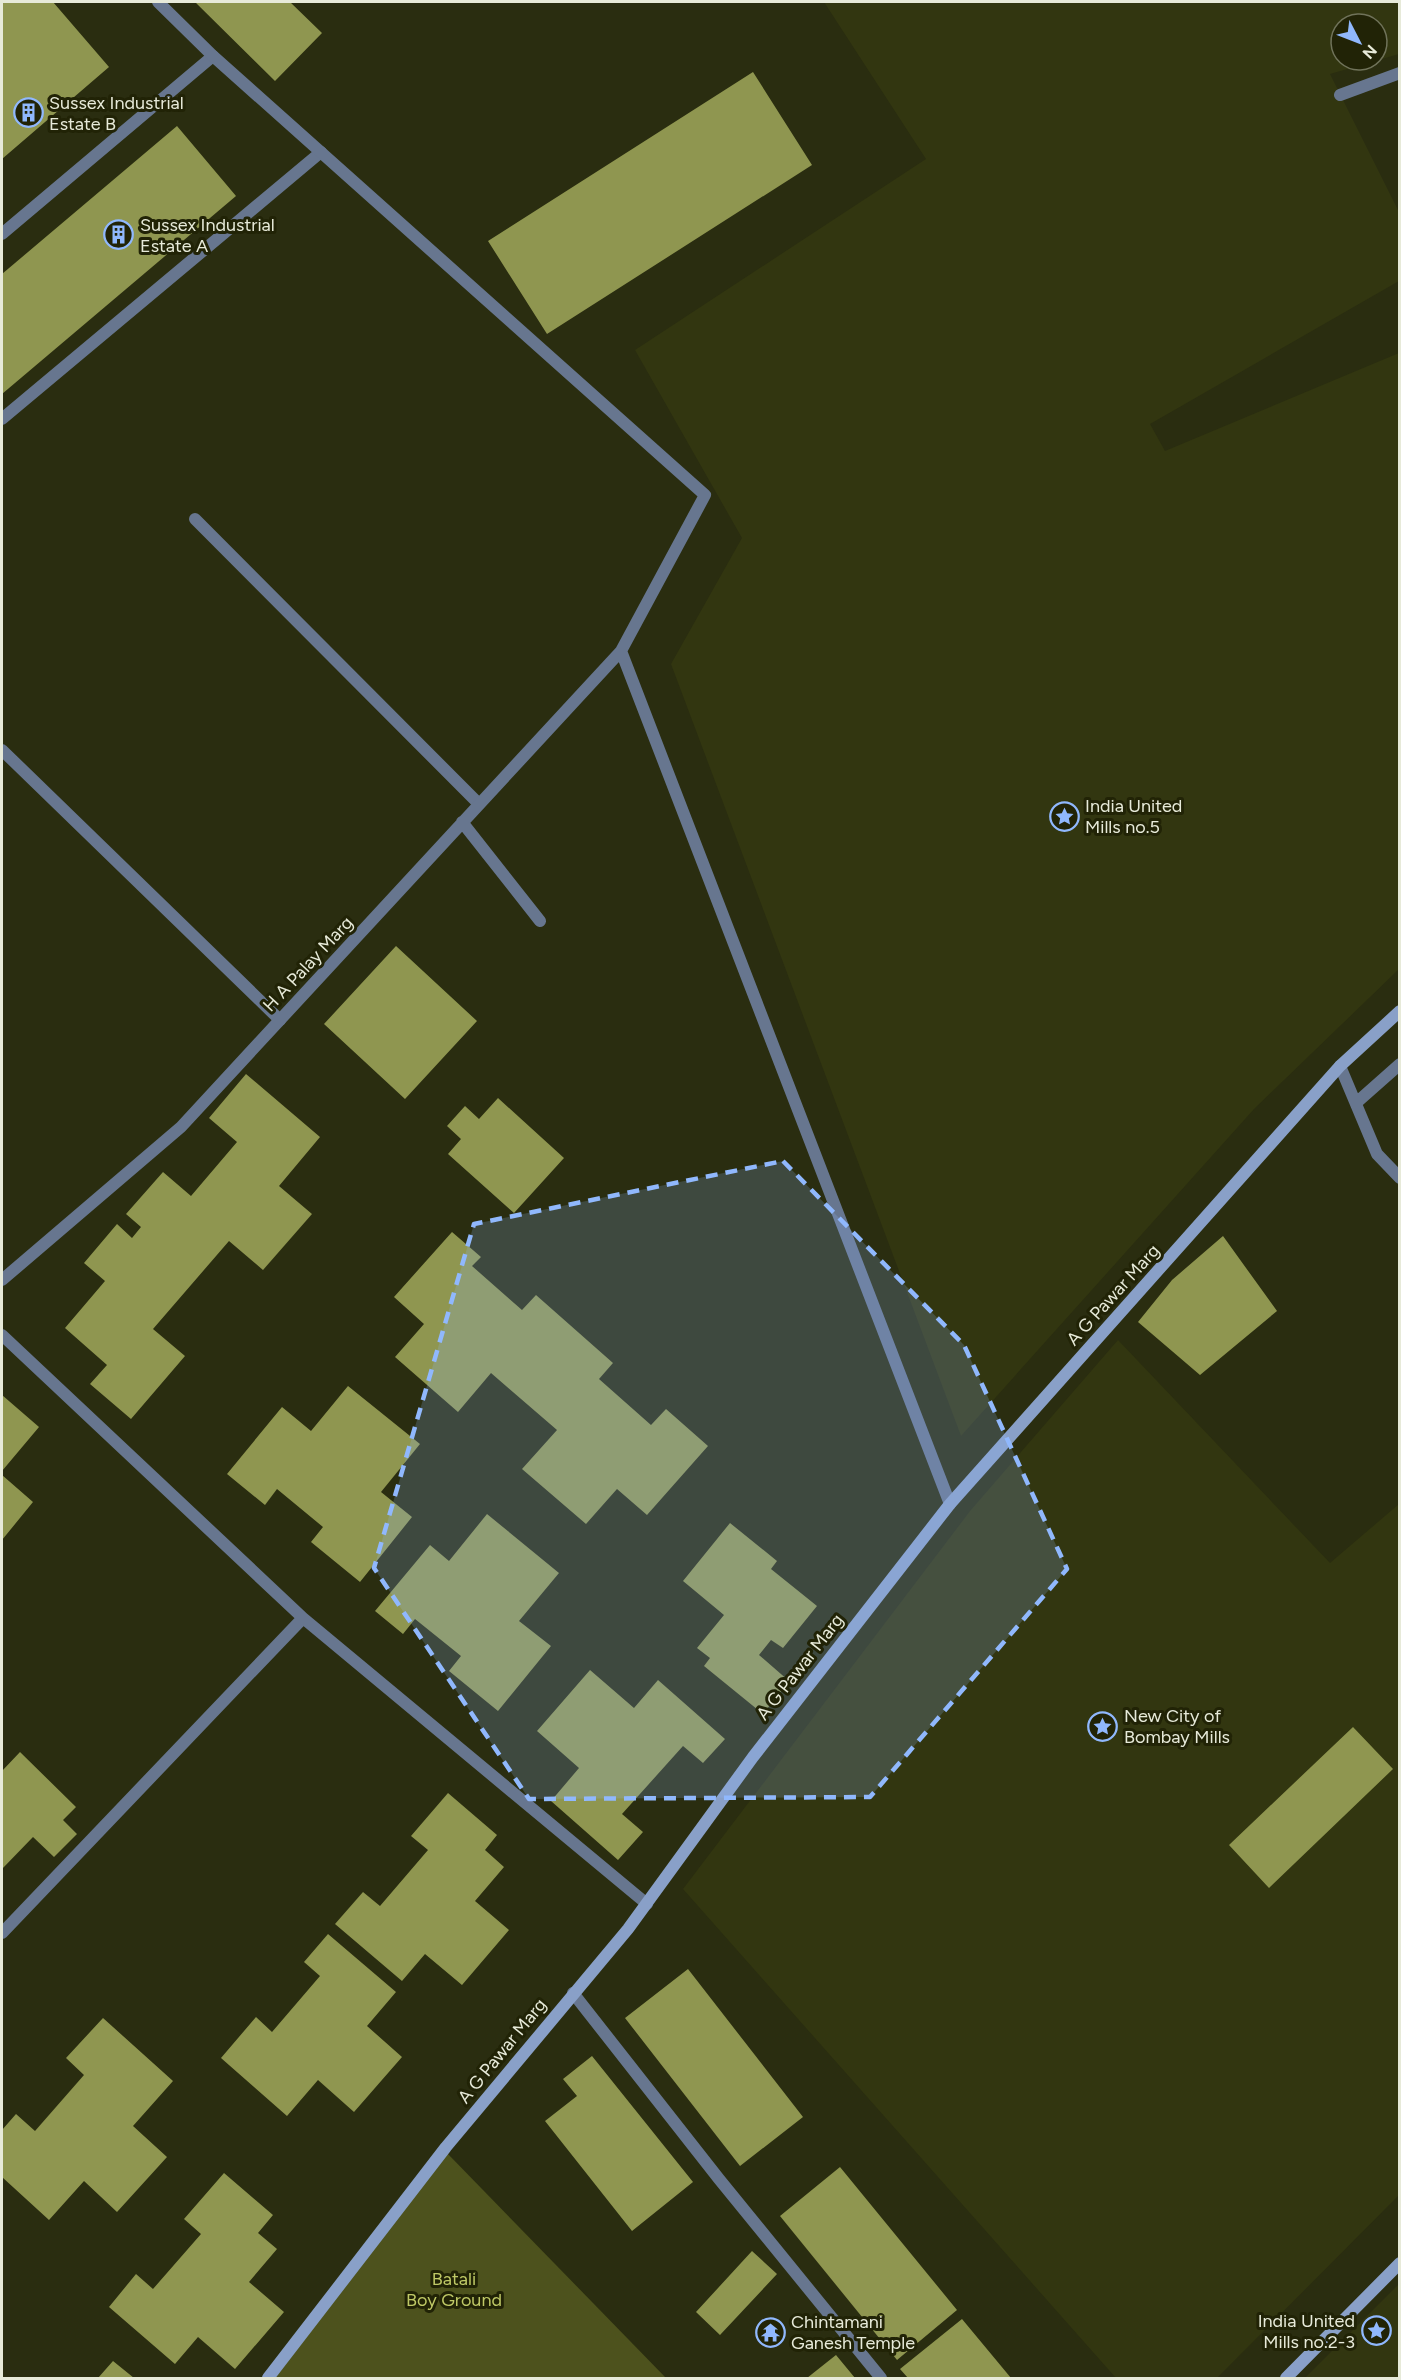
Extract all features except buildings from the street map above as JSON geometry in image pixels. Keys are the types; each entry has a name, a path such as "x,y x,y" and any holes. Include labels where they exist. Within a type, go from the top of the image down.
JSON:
{"street":[{"path":"2,419 321,152 213,56 158,2"},
{"path":"2,234 213,56"},
{"path":"1340,95 1400,74"},
{"name":"H A Palay Marg","path":"2,1280 181,1127 621,651 705,495 321,152"},
{"path":"195,519 479,804"},
{"path":"621,651 950,1504"},
{"path":"2,750 280,1020"},
{"path":"462,822 540,921"},
{"name":"A G Pawar Marg","path":"268,2379 446,2147 647,1904 753,1757 950,1504 1340,1066 1400,1011"},
{"path":"1356,1103 1400,1064"},
{"path":"1340,1066 1377,1154 1400,1178"},
{"path":"2,1335 303,1618 647,1904"},
{"path":"2,1933 303,1618"},
{"path":"573,1993 719,2179 881,2379"},
{"path":"1286,2379 1400,2263"}],"highlighted area":[{"path":"783,1161 964,1345 1067,1569 870,1797 529,1799 374,1568 474,1224"}],"shaded area":[{"name":"India United Mills no.5","path":"824,2 1399,2 1399,54 1389,57 1389,12 1329,12 1329,72 1337,72 1330,74 1399,212 1399,281 1150,424 1165,451 1399,353 1399,969 1254,1109 961,1436 671,664 742,538 635,350 926,159"},
{"name":"New City of Bombay Mills","path":"1118,1340 1330,1563 1399,1504 1399,2195 1217,2378 1116,2378 683,1889 970,1511"},
{"name":"India United Mills no.2-3","path":"1399,2284 1399,2378 1305,2378"}],"green space":[{"name":"Batali Boy Ground","path":"447,2153 666,2378 275,2378"}],"place":[{"name":"Sussex Industrial Estate B","path":"28,113"},
{"name":"Sussex Industrial Estate A","path":"119,235"},
{"name":"India United Mills no.5","path":"1064,816"},
{"name":"New City of Bombay Mills","path":"1103,1726"},
{"name":"India United Mills no.2-3","path":"1376,2331"},
{"name":"Chintamani Ganesh Temple","path":"770,2332"}]}
